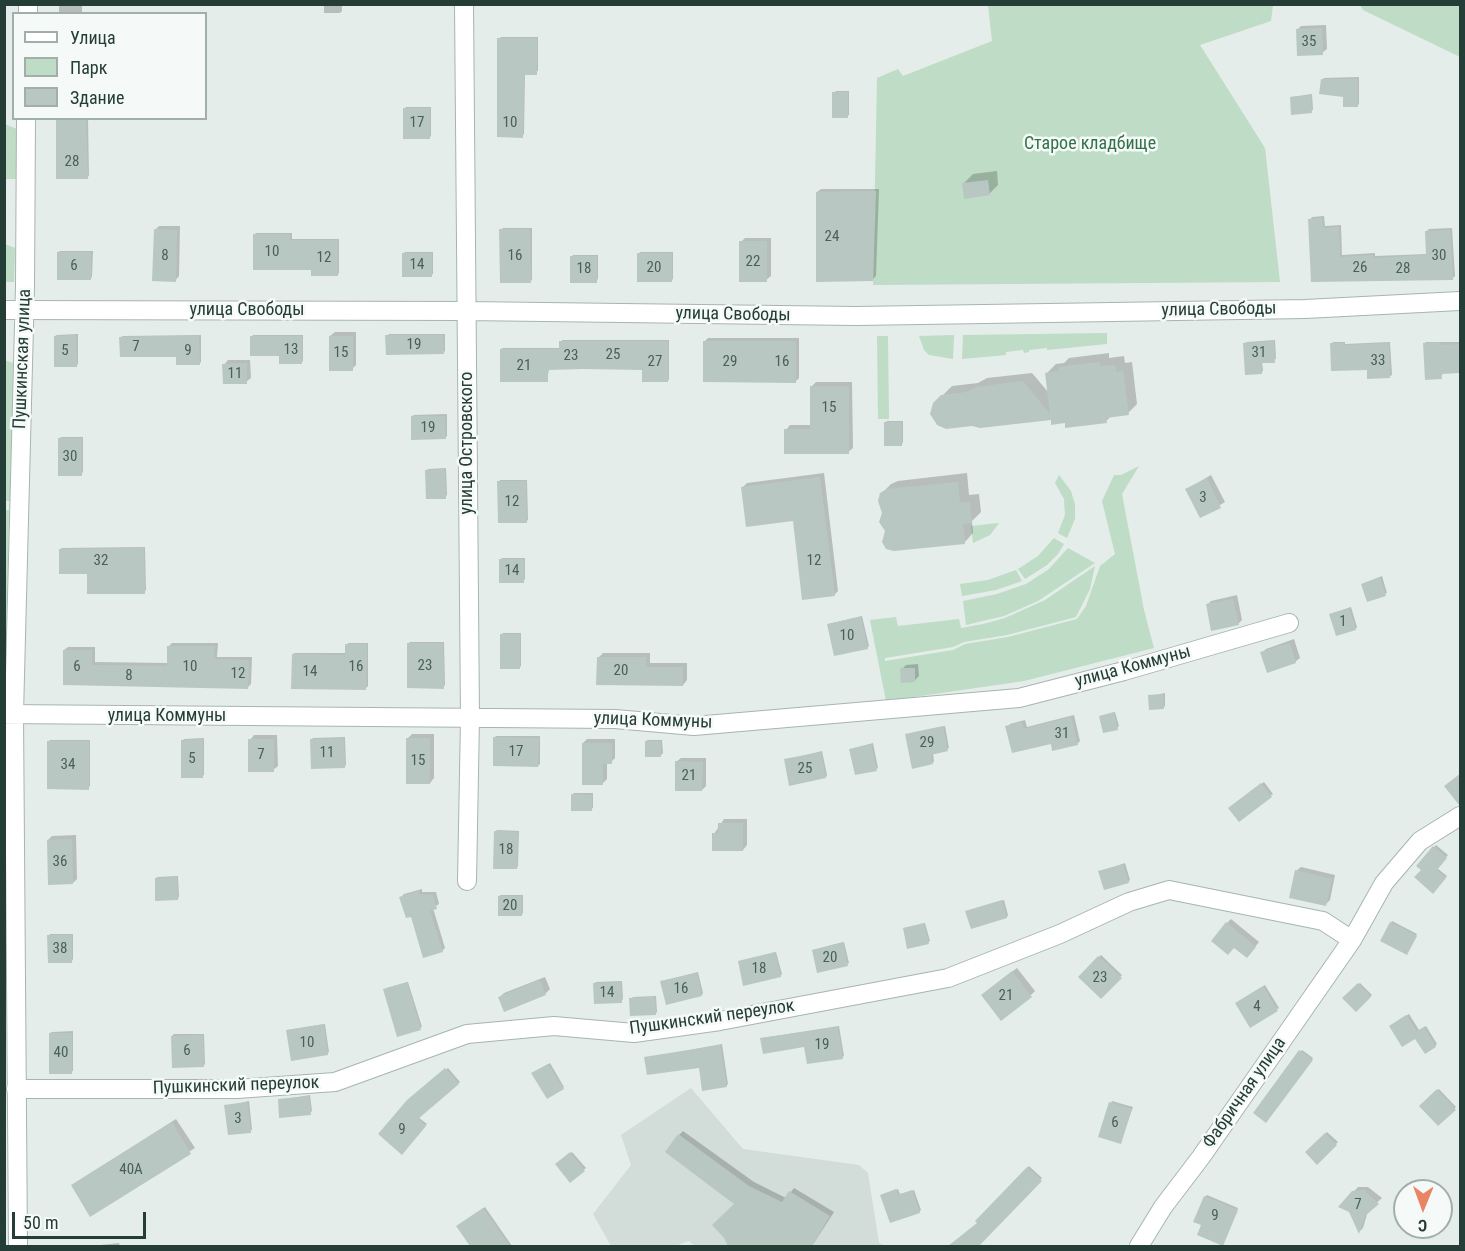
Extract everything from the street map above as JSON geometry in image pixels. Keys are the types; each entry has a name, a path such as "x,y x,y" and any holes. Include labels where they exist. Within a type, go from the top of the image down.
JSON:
{"street":[{"name":"улица Островского","path":"464,4 470,718 467,881"},
{"name":"Пушкинская улица","path":"18,1246 12,1099 9,714 25,286 26,120"},
{"name":"улица Свободы","path":"4,310 466,311 876,316 1305,309 1461,301"},
{"name":"улица Коммуны","path":"9,714 615,719 694,726 1019,698 1124,671 1290,623"},
{"name":"Фабричная улица","path":"1139,1246 1163,1207 1201,1157 1352,940 1384,884 1420,841 1461,816"},
{"name":"Пушкинский переулок","path":"12,1099 237,1089 334,1082 467,1034 554,1026 634,1033 720,1021 948,978 1060,934 1130,902 1169,890 1323,921 1352,940"}],"shaded area":[{"path":"691,1088 743,1149 859,1165 868,1173 879,1243 886,1246 695,1246 689,1241 675,1246 611,1246 593,1214 631,1165 621,1135"}],"green space":[{"name":"Старое кладбище","path":"988,5 1273,5 1271,21 1200,45 1265,148 1280,282 873,285 877,78 898,69 903,76 992,41"},
{"path":"1360,5 1460,5 1460,57 1363,10"},
{"path":"5,124 17,129 16,179 5,179"},
{"path":"5,244 15,248 14,282 5,282"},
{"path":"1107,333 1107,344 1047,350 1047,348 1029,350 1024,353 1023,350 1006,352 1006,355 962,359 963,335"},
{"path":"954,335 953,359 929,355 924,350 919,336"},
{"path":"877,336 888,336 889,419 878,419"},
{"path":"4,360 13,363 10,501 4,501"},
{"path":"1139,466 1122,494 1144,610 1154,648 1024,681 886,701 870,620 896,617 898,626 959,619 961,628 983,624 1005,618 1045,600 1095,566 1090,589 1076,617 1007,635 964,642 953,647 885,658 885,661 953,650 965,644 1008,637 1077,619 1086,606 1100,566 1115,554 1102,501 1114,475 1121,475"},
{"path":"1059,475 1071,491 1075,504 1075,519 1067,538 1058,533 1065,515 1064,499 1055,483"},
{"path":"4,510 9,510 5,699"},
{"path":"999,523 990,535 973,543 971,526"},
{"path":"1054,538 1064,544 1058,554 1047,565 1025,579 1018,569 1038,556"},
{"path":"1068,548 1095,563 1038,601 1004,616 966,625 963,601 997,594 1026,584 1049,569"},
{"path":"1016,570 1022,581 996,590 962,596 960,584 988,580"}],"building":[{"path":"1322,28 1323,55 1297,56 1296,29"},
{"path":"497,38 537,38 537,75 524,75 523,138 497,137"},
{"path":"1321,79 1358,79 1358,107 1343,107 1343,97 1319,94"},
{"path":"832,92 848,92 848,118 832,118"},
{"path":"1311,95 1312,113 1291,115 1290,97"},
{"path":"403,108 430,108 430,139 403,139"},
{"path":"56,120 86,120 88,179 56,179"},
{"path":"988,180 990,195 964,199 962,183"},
{"path":"876,191 873,281 816,282 816,192"},
{"path":"1322,218 1323,228 1339,227 1340,257 1426,255 1425,231 1450,230 1453,280 1311,282 1308,219"},
{"path":"154,229 177,230 176,282 152,281"},
{"path":"499,229 530,229 531,283 500,283"},
{"path":"253,234 290,234 290,240 338,240 338,276 311,276 311,270 253,270"},
{"path":"739,241 767,241 767,282 739,282"},
{"path":"57,252 91,252 91,280 57,280"},
{"path":"402,253 432,253 432,277 402,277"},
{"path":"637,253 672,253 672,282 637,282"},
{"path":"570,256 597,256 597,283 570,283"},
{"path":"76,335 77,367 54,367 54,336"},
{"path":"385,335 443,335 444,354 386,355"},
{"path":"199,336 200,365 176,365 176,357 120,357 119,337"},
{"path":"250,336 302,336 302,364 279,364 279,356 250,356"},
{"path":"329,336 353,336 353,371 329,371"},
{"path":"559,341 668,341 668,382 642,382 642,370 583,369 548,370 548,382 500,382 500,349 559,349"},
{"path":"703,341 796,341 796,383 703,382"},
{"path":"1274,341 1275,363 1261,363 1262,374 1245,375 1243,343"},
{"path":"1440,342 1440,345 1461,344 1461,373 1441,374 1442,379 1425,380 1423,343"},
{"path":"1330,343 1344,343 1344,345 1389,343 1390,378 1367,379 1367,370 1331,371"},
{"path":"1100,362 1100,366 1115,365 1116,372 1123,371 1129,415 1106,418 1107,423 1065,428 1065,423 1051,425 1051,420 980,428 972,426 946,429 937,425 930,414 933,403 941,395 967,392 976,387 1023,381 1050,414 1045,373 1059,371 1058,367"},
{"path":"247,363 247,384 223,384 222,364"},
{"path":"810,386 849,386 849,454 784,454 784,429 810,429"},
{"path":"411,416 445,416 446,439 411,440"},
{"path":"884,422 902,422 902,446 884,446"},
{"path":"58,438 82,438 82,476 58,476"},
{"path":"445,469 446,499 426,499 425,470"},
{"path":"820,477 835,596 802,600 793,521 746,527 741,487"},
{"path":"1207,478 1221,508 1200,518 1185,489"},
{"path":"497,481 526,481 527,523 498,523"},
{"path":"958,482 960,503 970,502 972,523 963,524 965,544 894,551 886,549 882,542 885,531 879,522 882,513 878,501 880,493 887,489"},
{"path":"144,548 145,594 87,594 87,574 59,574 59,549"},
{"path":"499,559 524,559 524,583 499,583"},
{"path":"1380,577 1386,596 1367,602 1361,584"},
{"path":"1233,599 1239,625 1211,631 1206,604"},
{"path":"1349,608 1356,630 1336,636 1329,614"},
{"path":"861,617 868,649 834,656 827,624"},
{"path":"500,634 520,634 520,669 500,669"},
{"path":"407,643 443,643 444,689 407,688"},
{"path":"1290,643 1296,663 1267,673 1260,652"},
{"path":"345,644 367,644 366,690 291,689 292,654 345,655"},
{"path":"167,646 215,646 214,659 249,660 248,689 63,685 63,650 92,650 92,665 167,666"},
{"path":"597,657 646,657 646,667 683,667 683,686 596,685"},
{"path":"900,668 915,668 915,682 901,683"},
{"path":"1163,694 1164,709 1149,710 1148,695"},
{"path":"1114,712 1118,730 1103,733 1099,716"},
{"path":"1071,717 1078,745 1052,751 1051,744 1012,753 1005,726 1022,722 1024,729"},
{"path":"943,726 948,751 931,755 933,764 912,769 905,734"},
{"path":"493,737 539,738 538,767 493,766"},
{"path":"344,738 345,768 311,769 310,739"},
{"path":"406,738 430,738 430,784 406,784"},
{"path":"203,739 203,778 181,778 181,740"},
{"path":"248,739 274,739 274,772 248,772"},
{"path":"47,741 89,741 89,790 47,789"},
{"path":"645,741 661,741 661,757 645,757"},
{"path":"582,743 612,743 612,764 603,764 603,785 582,785"},
{"path":"871,744 877,771 855,775 849,749"},
{"path":"821,752 826,778 789,786 784,759"},
{"path":"675,761 703,762 702,791 675,791"},
{"path":"1461,773 1461,805 1459,805 1444,786"},
{"path":"1261,783 1272,797 1239,822 1228,808"},
{"path":"571,794 592,795 592,811 571,811"},
{"path":"718,823 743,823 743,851 712,851 712,833 718,833"},
{"path":"494,831 518,832 517,869 493,869"},
{"path":"72,839 73,884 48,885 47,840"},
{"path":"1433,846 1447,858 1437,870 1446,878 1433,894 1414,877 1421,870 1416,866"},
{"path":"1123,864 1129,883 1104,890 1098,871"},
{"path":"1295,870 1332,879 1326,906 1289,898"},
{"path":"177,877 178,900 155,901 155,878"},
{"path":"419,891 419,894 433,895 437,909 430,911 443,952 423,958 411,917 406,918 399,897"},
{"path":"498,896 522,896 522,916 498,916"},
{"path":"1002,900 1007,918 971,929 965,911"},
{"path":"1226,922 1256,947 1247,958 1234,948 1228,955 1211,941"},
{"path":"1390,922 1417,936 1407,955 1380,941"},
{"path":"924,923 929,944 907,949 903,928"},
{"path":"47,935 72,935 72,963 48,963"},
{"path":"843,942 848,966 817,973 812,950"},
{"path":"775,952 781,977 743,986 738,961"},
{"path":"1098,956 1122,978 1101,999 1078,977"},
{"path":"1012,971 1032,997 1001,1021 981,995"},
{"path":"697,973 702,996 666,1005 660,981"},
{"path":"540,980 546,995 504,1012 498,997"},
{"path":"407,982 421,1030 397,1037 383,989"},
{"path":"621,982 622,1003 594,1004 593,983"},
{"path":"1358,983 1371,997 1356,1012 1342,998"},
{"path":"1263,986 1278,1011 1250,1028 1235,1003"},
{"path":"655,997 656,1015 630,1016 629,998"},
{"path":"1406,1015 1417,1031 1424,1027 1436,1047 1425,1054 1415,1039 1402,1047 1389,1026"},
{"path":"324,1024 328,1055 291,1061 286,1030"},
{"path":"838,1027 843,1059 807,1064 804,1047 763,1054 760,1038"},
{"path":"49,1033 72,1033 72,1074 49,1074"},
{"path":"203,1035 204,1067 172,1068 171,1036"},
{"path":"720,1045 727,1087 702,1091 699,1068 647,1075 644,1057"},
{"path":"1299,1050 1313,1060 1266,1123 1253,1113"},
{"path":"548,1064 564,1089 547,1099 531,1073"},
{"path":"445,1068 459,1084 418,1119 426,1126 402,1155 378,1134 407,1100"},
{"path":"1437,1089 1456,1110 1438,1126 1419,1106"},
{"path":"309,1096 311,1115 279,1118 278,1099"},
{"path":"247,1102 251,1133 228,1135 224,1105"},
{"path":"1109,1102 1132,1109 1121,1144 1098,1137"},
{"path":"172,1122 191,1154 90,1217 71,1185"},
{"path":"1325,1133 1337,1145 1317,1165 1305,1152"},
{"path":"678,1134 749,1186 782,1202 789,1191 830,1216 812,1246 728,1246 712,1225 734,1204 665,1152"},
{"path":"570,1152 585,1171 570,1183 555,1164"},
{"path":"1027,1167 1042,1181 979,1246 948,1246 977,1223 975,1221"},
{"path":"896,1189 898,1195 912,1190 920,1213 890,1223 880,1195"},
{"path":"1364,1190 1379,1204 1365,1216 1359,1234 1349,1212 1338,1207 1352,1191"},
{"path":"1204,1196 1238,1210 1223,1246 1197,1235 1201,1225 1193,1222"},
{"path":"483,1208 510,1246 470,1246 456,1226"}]}
